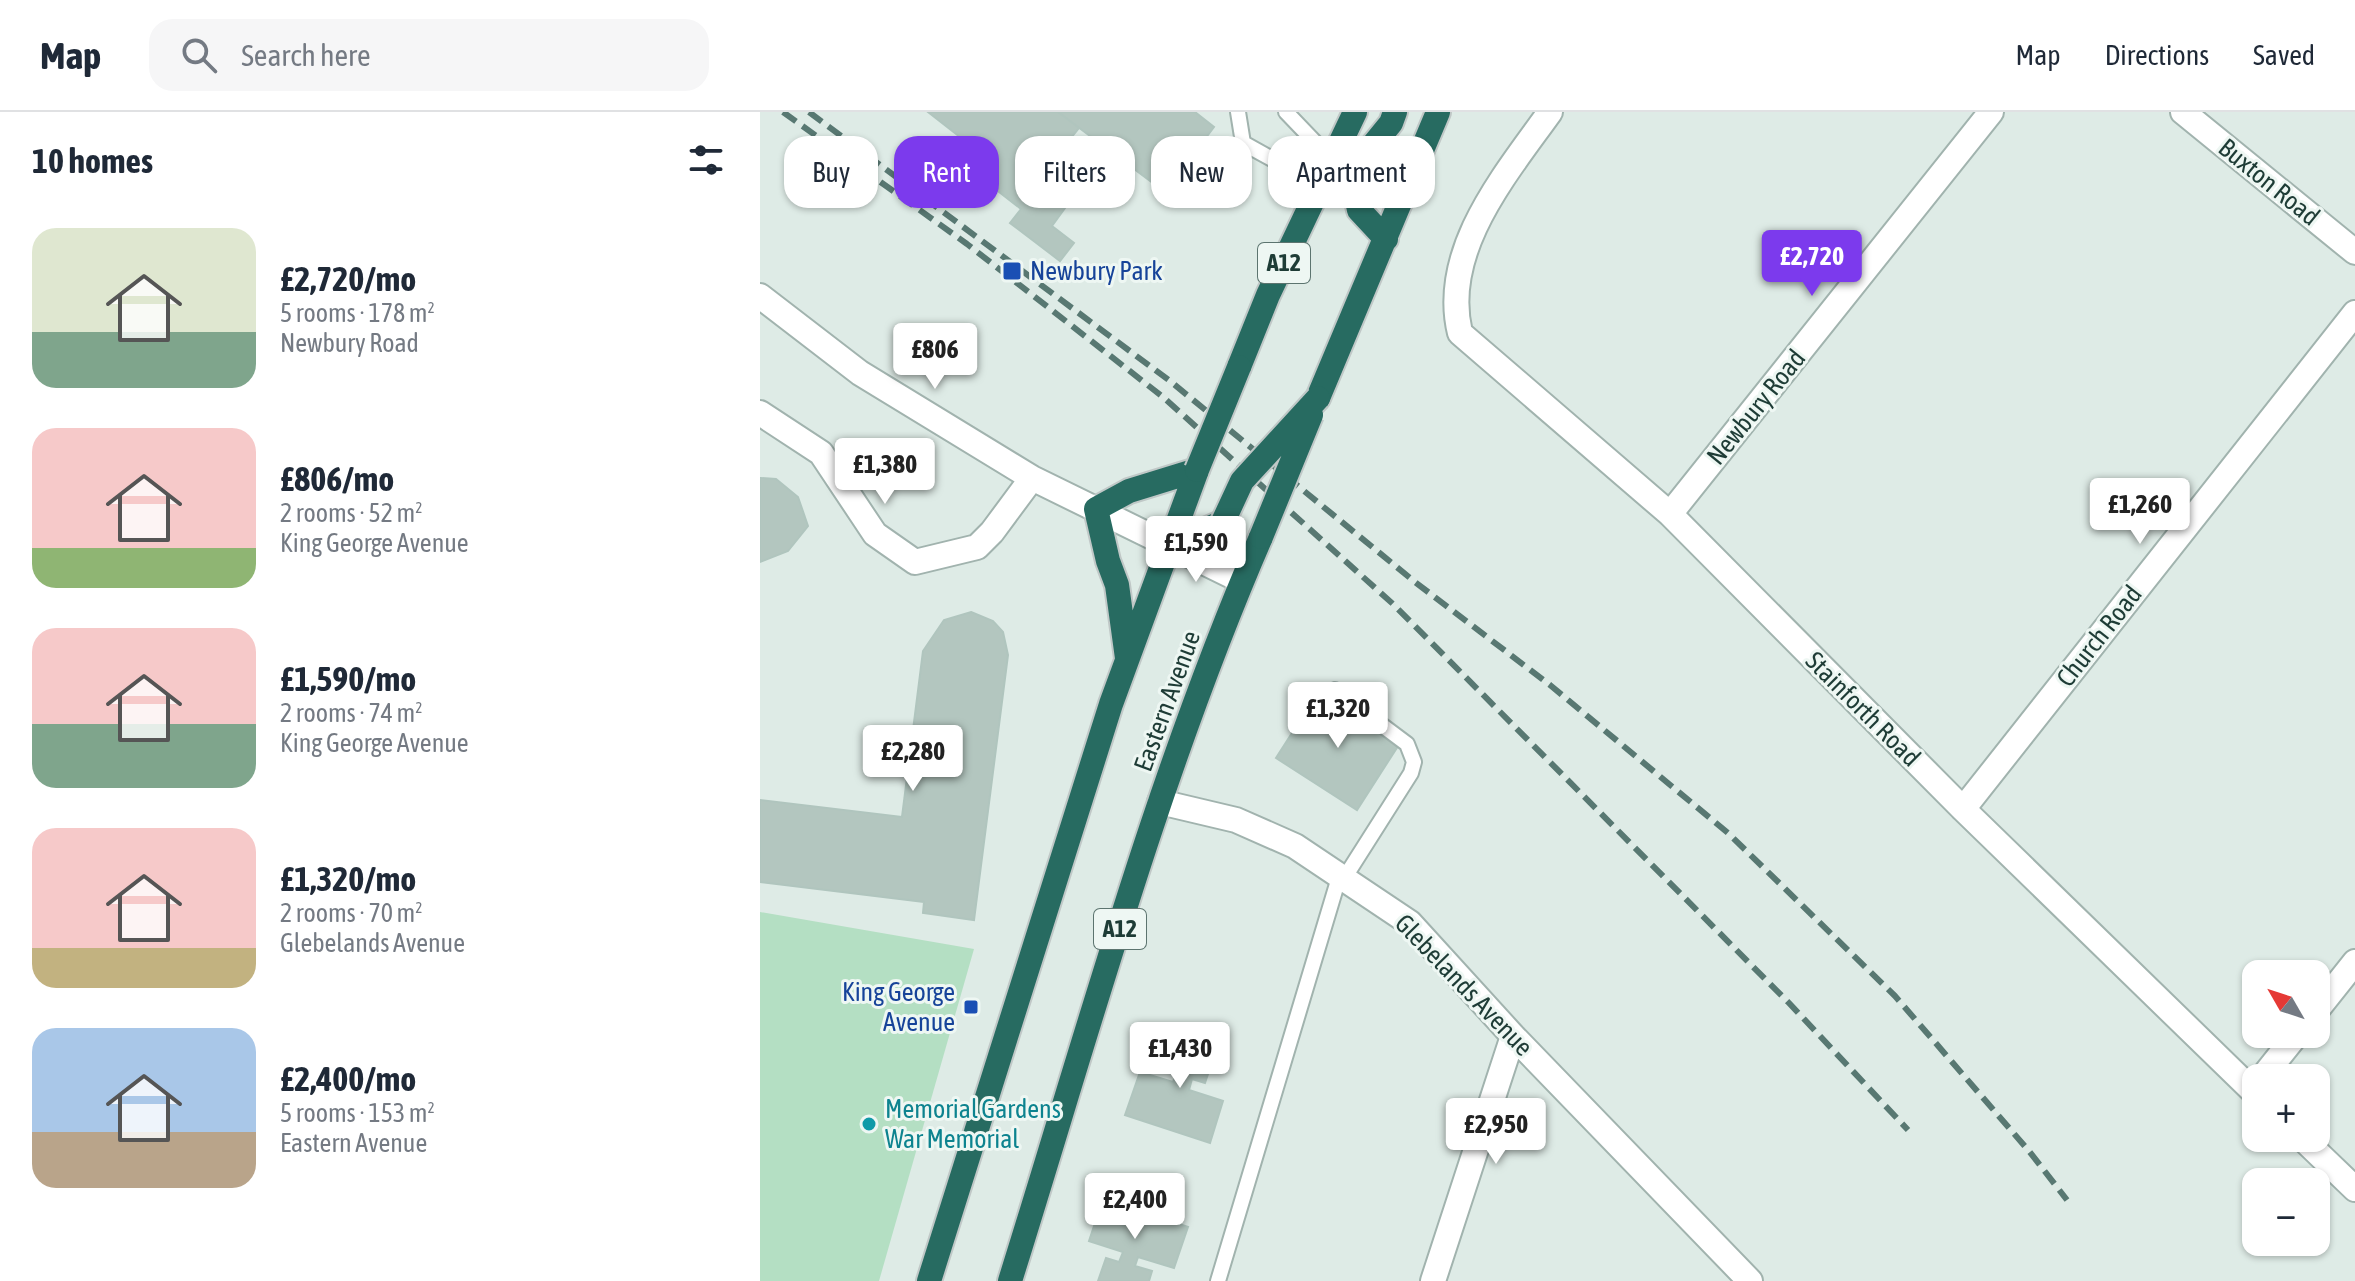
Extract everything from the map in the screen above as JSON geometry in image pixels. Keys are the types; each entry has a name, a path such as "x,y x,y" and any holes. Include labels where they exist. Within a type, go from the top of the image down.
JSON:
{"highway":[{"name":"Eastern Avenue","path":"1349,136 1355,112"},
{"path":"1377,136 1391,123 1395,112"},
{"name":"Eastern Avenue","path":"1010,1281 1160,802 1242,581 1438,112"},
{"name":"Eastern Avenue","path":"929,1281 1127,660 1197,470 1268,295 1318,208"},
{"path":"1358,208 1386,239"},
{"path":"1171,545 1223,522 1242,481 1318,398"},
{"path":"1127,660 1117,585 1096,509 1129,491 1197,470"}],"street":[{"name":"Stainforth Road","path":"1550,112 1491,194 1464,254 1456,299 1460,333 1670,514 1963,809 2242,1073"},
{"name":"Newbury Road","path":"1670,514 1991,112"},
{"name":"Buxton Road","path":"2183,112 2355,252"},
{"path":"760,296 860,373 1032,478 1242,581"},
{"name":"Church Road","path":"1963,809 2355,313"},
{"path":"760,413 821,453 875,534 915,562 977,547 1032,478"},
{"name":"Glebelands Avenue","path":"1160,802 1236,820 1295,846 1410,923 1513,1036 1750,1281"},
{"path":"2330,993 2355,962"},
{"path":"1433,1281 1513,1036"},
{"path":"2274,1064 2286,1048"},
{"path":"2317,1152 2355,1189"}],"lane":[{"path":"1238,112 1242,136"},
{"path":"1286,112 1310,136"},
{"path":"1218,1281 1342,876 1411,773 1414,762 1407,744 1335,690"}],"green space":[{"path":"760,912 974,949 879,1281 760,1281"}],"building":[{"path":"928,112 1058,112 1079,128 1073,136 1015,136 1015,204 999,192 999,136 959,136"},
{"path":"1058,112 1195,112 1214,127 1207,136 1151,136 1151,182 1135,170 1135,136 1090,136"},
{"path":"1065,208 1052,226 1074,243 1060,261 1010,223 1021,209"},
{"path":"760,478 776,479 798,497 808,526 788,551 760,562"},
{"path":"971,612 993,621 1003,632 1008,655 974,920 923,913 924,902 760,882 760,800 902,817 923,651 944,620"},
{"path":"1319,691 1400,743 1357,810 1276,758"},
{"path":"1176,1027 1219,1041 1205,1083 1192,1079 1189,1090 1223,1101 1210,1143 1125,1115 1140,1072 1173,1082 1176,1073 1163,1069"},
{"path":"1103,1199 1188,1227 1174,1268 1138,1257 1135,1266 1152,1271 1149,1281 1098,1281 1106,1258 1119,1262 1123,1252 1089,1241"}],"railway":[{"path":"783,112 967,244 1163,397 1393,604 1789,1003 1908,1130"},
{"path":"809,112 1170,381 1415,582 1550,685 1728,833 1895,996 2029,1151 2067,1200"}],"place":[{"name":"Newbury Park","path":"1012,271"},
{"name":"King George Avenue","path":"971,1007"},
{"name":"Memorial Gardens War Memorial","path":"869,1124"}]}
